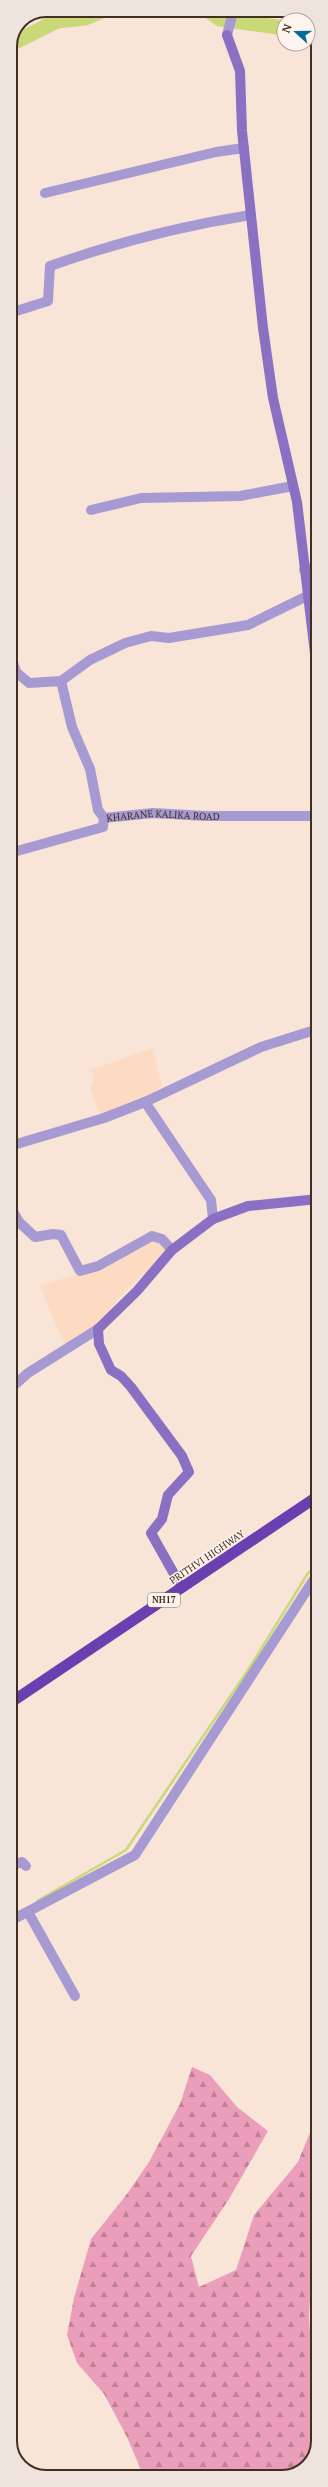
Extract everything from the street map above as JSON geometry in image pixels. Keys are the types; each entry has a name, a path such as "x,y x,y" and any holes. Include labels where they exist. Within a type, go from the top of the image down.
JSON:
{"highway":[{"name":"PRITHVI HIGHWAY","path":"17,1698 311,1501"}],"main road":[{"path":"227,35 240,71 244,148 273,398 293,486 311,626"},
{"path":"182,1588 151,1533 162,1519 168,1495 189,1472 182,1456 131,1387 121,1376 110,1370 99,1344 98,1329 137,1291 172,1250 213,1219 248,1206 311,1200"}],"street":[{"path":"227,35 232,17"},
{"path":"45,192 216,152 244,148"},
{"path":"17,311 48,301 50,266 137,237 197,223 251,215"},
{"path":"91,510 141,498 240,496 293,486"},
{"path":"304,570 311,568"},
{"path":"17,673 29,684 61,681 90,660 125,643 151,636 169,638 248,625 307,596"},
{"name":"KHARANE KALIKA ROAD","path":"61,681 72,727 90,769 98,810 104,818 153,813 206,816 311,816"},
{"path":"17,851 103,827 104,818"},
{"path":"17,1144 104,1118 145,1102 261,1047 311,1031"},
{"path":"145,1102 211,1200 213,1219"},
{"path":"17,1218 35,1237 53,1234 61,1235 80,1271 98,1266 152,1236 162,1239 172,1250"},
{"path":"17,1383 28,1373 98,1329"},
{"path":"17,1918 135,1855 311,1584"},
{"path":"17,1864 22,1862 26,1866"},
{"path":"28,1912 75,1996"}],"shaded area":[{"path":"153,1048 162,1086 135,1104 101,1116 90,1089 94,1077 90,1070"},
{"path":"152,1239 159,1240 167,1253 129,1287 90,1332 65,1346 40,1286 80,1273"}],"green space":[{"path":"192,2067 210,2075 237,2107 268,2131 229,2199 191,2256 199,2287 236,2270 254,2215 298,2162 311,2130 311,2283 309,2317 311,2345 311,2441 309,2452 304,2460 295,2467 289,2469 141,2470 127,2437 104,2394 77,2363 67,2335 74,2298 91,2239 127,2194 149,2162 180,2104"}],"waterway":[{"path":"18,40 57,21 87,17"},
{"path":"217,17 220,19 276,27"},
{"path":"37,1901 126,1850 248,1670 308,1573 311,1571"}]}
